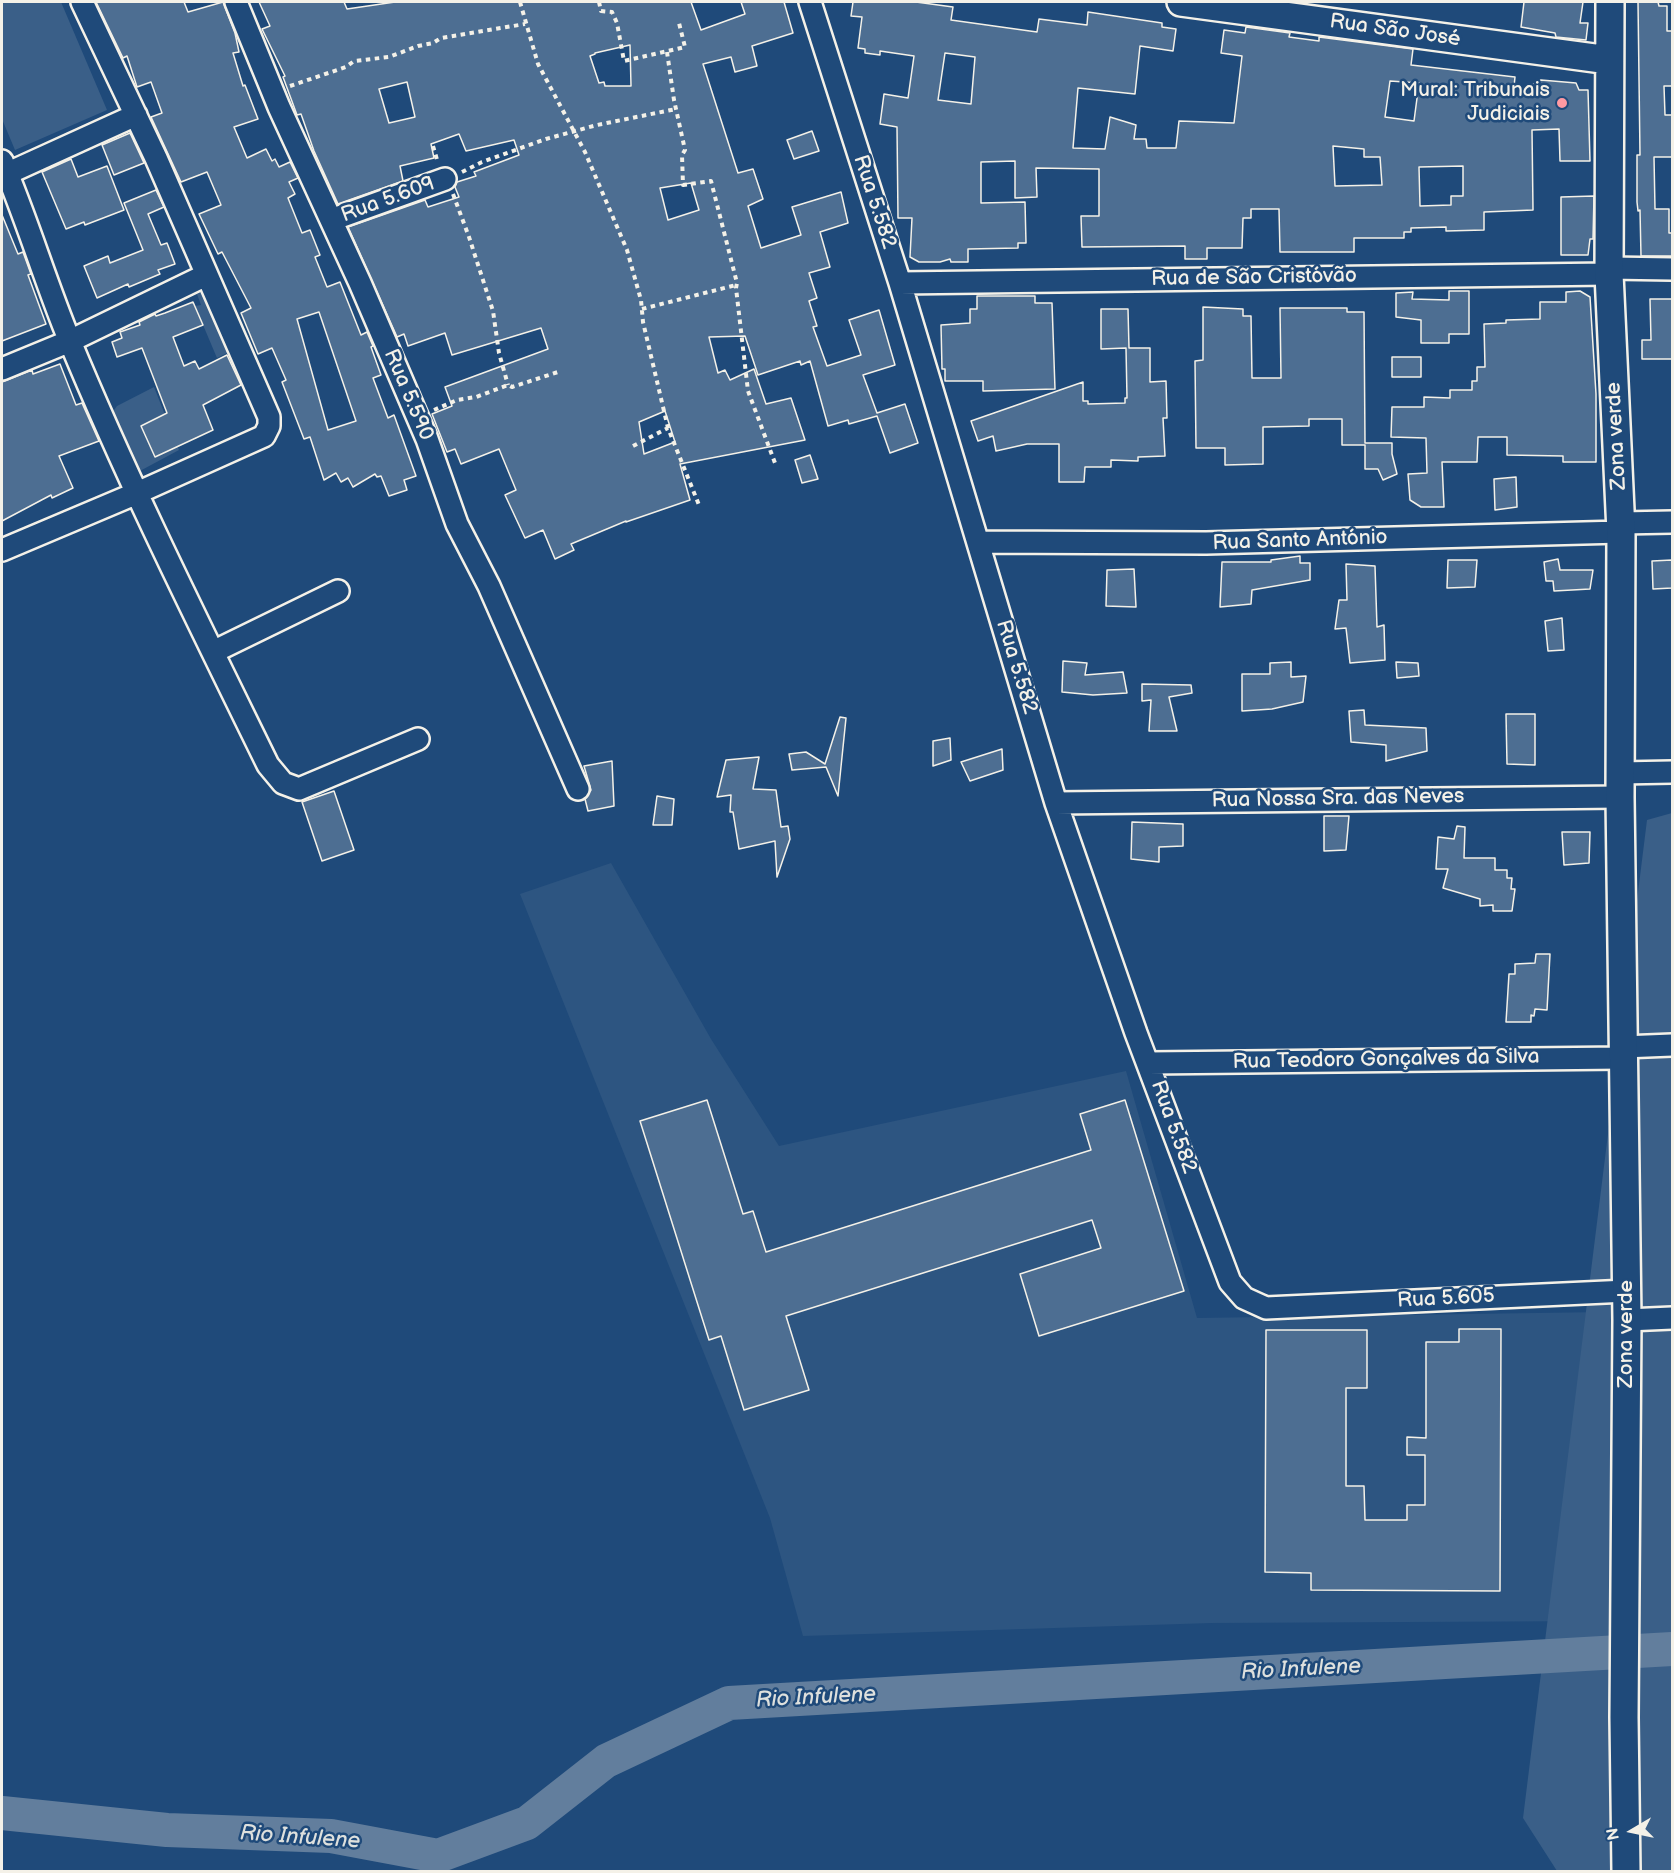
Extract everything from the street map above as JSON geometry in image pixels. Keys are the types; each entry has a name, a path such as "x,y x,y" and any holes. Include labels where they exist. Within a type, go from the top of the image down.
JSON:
{"street":[{"path":"2,550 264,436 269,426 269,417 136,115 82,2"},
{"name":"Rua 5.590","path":"236,2 273,92 417,416 457,524 489,586 578,789"},
{"name":"Rua 5.582","path":"810,2 900,283 1056,803 1136,1033 1230,1282 1244,1298 1266,1308"},
{"path":"1609,60 1610,2"},
{"name":"Rua São José","path":"1198,3 1609,60"},
{"name":"Zona verde","path":"1609,60 1609,271 1621,527 1620,785 1627,1291 1624,1717 1626,1872"},
{"path":"136,115 3,170 70,341 137,493 170,566 268,765 283,783 299,789 418,739"},
{"name":"Rua 5.609","path":"331,220 445,179"},
{"name":"Rua de São Cristóvão","path":"900,283 1672,269"},
{"path":"2,369 70,341 206,275"},
{"name":"Rua Santo António","path":"978,542 1206,543 1621,527 1672,522"},
{"path":"213,652 338,591"},
{"name":"Rua Nossa Sra. das Neves","path":"1056,803 1620,785 1672,772"},
{"name":"Rua Teodoro Gonçalves da Silva","path":"1149,1063 1623,1053 1672,1045"},
{"name":"Rua 5.605","path":"1266,1308 1627,1291"},
{"path":"1627,1320 1672,1318"}],"path":[{"path":"520,2 538,64 598,180 627,250 668,428 699,505"},
{"path":"599,2 601,11 612,12 617,23 624,61 685,47 679,23"},
{"path":"273,92 346,67 354,61 389,57 433,43 441,38 525,24"},
{"path":"667,52 685,150 682,155 683,185 711,182 736,285 748,391 775,463"},
{"path":"508,385 499,353 493,311 466,228 450,185 445,179 482,162 546,139 676,109"},
{"path":"642,309 736,285"},
{"path":"417,416 457,400 476,397 508,385 512,387 524,384 558,372"},
{"path":"633,446 668,428"}],"shaded area":[{"path":"2,2 61,2 107,110 15,150 2,119"},
{"path":"207,291 235,349 217,358 195,306 201,305 197,294"},
{"path":"154,387 179,450 138,472 110,416 117,406"},
{"path":"1672,813 1672,1871 1557,1871 1523,1818 1647,820"},
{"path":"611,863 711,1039 779,1146 1126,1071 1197,1318 1604,1312 1607,1621 1212,1623 803,1636 770,1518 520,894"}],"building":[{"path":"96,2 184,2 188,12 223,2 235,33 239,52 233,53 243,86 245,85 258,119 234,127 247,158 266,149 272,161 275,159 279,167 290,162 298,178 289,182 295,194 288,198 302,233 310,230 320,255 315,257 327,287 340,282 361,335 367,332 373,346 371,347 381,375 373,378 388,418 394,415 416,476 404,480 407,490 389,496 381,476 377,477 375,474 353,487 348,478 341,482 336,473 324,480 310,437 304,439 282,382 286,380 272,348 258,354 241,313 251,308 222,252 218,254 199,214 221,205 207,172 181,182 151,117 162,113 151,82 137,87 127,56 123,58","holes":["319,312 356,421 328,430 297,319"]},
{"path":"259,2 344,2 347,9 395,2 691,2 701,30 745,14 741,2 784,2 793,33 752,46 757,66 735,72 731,57 703,64 738,173 753,169 763,199 748,206 761,248 801,235 792,207 841,192 848,223 820,232 830,267 809,273 817,298 809,301 817,326 813,327 827,366 861,355 849,320 879,310 895,365 863,375 877,413 905,404 918,443 890,453 877,416 849,424 848,420 828,426 810,361 801,365 800,361 758,375 745,336 709,337 718,373 725,370 730,380 754,369 766,404 791,398 805,440 680,464 690,500 626,521 571,544 574,550 555,559 543,530 525,538 505,495 516,490 499,449 461,464 455,449 447,452 432,414 452,406 445,387 548,349 541,328 452,355 445,333 408,346 404,334 397,337 348,227 425,200 428,207 459,197 455,187 457,182 476,176 474,172 519,155 514,140 466,151 459,134 431,144 434,158 400,166 403,181 338,204 314,151 301,114 297,115 283,77 285,76 262,29 270,26","holes":["630,45 631,86 605,86 604,82 599,83 590,56","407,82 415,117 389,123 379,89","691,183 699,210 668,220 660,188","665,411 675,442 644,454 639,422"]},
{"path":"853,2 916,2 953,7 951,20 1037,32 1039,19 1087,25 1088,12 1162,23 1162,27 1176,29 1173,51 1140,46 1135,94 1078,88 1073,148 1105,149 1110,117 1136,125 1134,139 1146,139 1147,148 1176,148 1179,121 1234,123 1242,56 1221,53 1224,30 1245,33 1246,27 1290,33 1289,37 1319,41 1319,37 1413,49 1411,65 1515,77 1513,96 1541,80 1576,83 1579,90 1588,90 1590,161 1560,161 1559,129 1532,130 1533,210 1484,212 1484,230 1446,231 1446,227 1411,228 1411,232 1404,232 1404,238 1354,238 1354,252 1280,252 1279,209 1251,209 1251,218 1243,218 1242,248 1207,248 1207,259 1185,259 1185,246 1082,247 1081,216 1099,216 1099,169 1036,168 1037,197 1015,198 1015,161 981,162 981,203 1025,202 1026,243 1018,243 1018,248 968,249 968,262 951,262 950,259 940,262 919,262 910,257 912,218 898,218 897,127 880,124 884,94 908,98 914,56 880,51 880,55 865,53 865,49 858,48 862,17 851,16","holes":["945,53 975,57 971,104 938,100","1390,81 1419,83 1414,121 1385,117","1333,146 1364,149 1364,157 1380,157 1382,185 1335,186","1463,166 1463,196 1451,196 1451,205 1420,206 1419,167"]},
{"path":"1524,2 1583,2 1580,23 1588,23 1586,40 1556,37 1555,33 1521,27"},
{"path":"1638,2 1658,2 1659,6 1667,6 1667,31 1672,31 1672,86 1664,86 1665,115 1672,115 1672,157 1654,157 1655,209 1669,209 1672,256 1641,256 1640,210 1638,211 1637,202 1637,155 1640,155"},
{"path":"812,131 819,151 794,159 787,140"},
{"path":"130,133 144,163 114,175 102,145"},
{"path":"71,159 78,177 107,166 124,210 85,225 84,222 66,229 42,172"},
{"path":"156,190 164,207 148,214 161,245 167,243 175,264 158,270 160,274 129,287 128,284 97,298 84,266 108,256 110,263 143,250 124,203"},
{"path":"1594,196 1593,239 1590,239 1588,255 1561,255 1561,197"},
{"path":"2,215 18,254 23,252 31,274 28,275 46,324 2,341"},
{"path":"1449,291 1469,291 1469,334 1449,334 1449,343 1421,343 1421,320 1396,317 1396,293 1413,292 1412,299 1449,300"},
{"path":"1580,291 1590,297 1596,394 1596,462 1563,462 1563,456 1507,455 1507,437 1478,437 1477,462 1442,462 1444,507 1421,507 1410,500 1408,474 1427,473 1426,438 1391,437 1392,407 1424,407 1424,397 1450,398 1450,390 1472,390 1472,381 1477,381 1477,367 1485,367 1484,324 1506,323 1506,320 1540,319 1540,302 1566,302 1566,292"},
{"path":"977,296 1035,296 1035,303 1052,303 1055,389 983,391 983,381 945,381 945,369 942,369 941,325 970,323 970,309 977,309"},
{"path":"1650,299 1672,299 1672,359 1642,359 1642,340 1651,340"},
{"path":"193,302 203,325 173,337 184,366 195,361 199,369 227,355 241,385 203,405 213,430 155,457 141,426 167,413 142,348 117,357 112,342 122,338 120,332 140,325 139,322 155,314 156,316"},
{"path":"1203,307 1243,309 1243,316 1251,316 1252,378 1281,378 1280,308 1347,308 1347,312 1364,312 1365,443 1392,443 1397,474 1383,480 1378,469 1365,469 1365,445 1342,445 1342,419 1309,419 1309,426 1263,427 1263,464 1225,465 1225,448 1196,448 1195,361 1203,360"},
{"path":"1101,309 1128,309 1129,348 1150,348 1150,382 1166,381 1167,418 1163,418 1165,456 1138,457 1138,461 1111,460 1111,467 1085,467 1084,482 1059,482 1059,444 1027,444 996,451 993,436 978,441 971,421 1083,382 1083,401 1088,401 1088,404 1125,403 1125,398 1127,398 1126,348 1101,349"},
{"path":"1392,357 1421,357 1421,377 1392,377"},
{"path":"60,364 76,405 82,403 99,441 59,456 73,488 52,498 51,495 2,521 2,382 32,370 33,374"},
{"path":"810,455 818,479 802,483 795,460"},
{"path":"1516,477 1517,507 1495,510 1494,479"},
{"path":"1300,556 1300,563 1310,563 1310,580 1252,590 1251,604 1220,607 1222,562 1271,562 1271,560"},
{"path":"1558,559 1560,570 1593,570 1590,589 1554,591 1553,581 1546,581 1544,562"},
{"path":"1448,560 1477,560 1475,587 1447,588"},
{"path":"1672,560 1672,588 1653,589 1652,561"},
{"path":"1346,564 1375,566 1377,627 1384,625 1385,660 1350,663 1346,628 1335,629 1339,600 1347,600"},
{"path":"1134,569 1136,607 1106,606 1107,570"},
{"path":"1562,618 1564,650 1548,651 1545,621"},
{"path":"1063,661 1087,663 1085,675 1123,672 1127,693 1093,695 1062,692"},
{"path":"1291,662 1291,677 1306,676 1303,702 1272,709 1242,711 1242,674 1270,674 1270,663"},
{"path":"1396,662 1418,663 1419,676 1397,678"},
{"path":"1142,684 1191,685 1192,693 1169,697 1177,731 1149,731 1151,700 1142,701"},
{"path":"1364,710 1365,725 1426,728 1427,751 1386,761 1386,745 1351,742 1349,711"},
{"path":"1506,714 1535,714 1535,765 1507,764"},
{"path":"840,717 846,718 838,796 826,767 792,770 789,754 806,752 825,764"},
{"path":"950,738 951,760 933,766 933,741"},
{"path":"1002,749 1003,770 970,781 961,762"},
{"path":"759,757 753,789 776,790 781,827 788,826 790,839 777,877 775,841 739,849 733,812 730,812 731,795 717,797 726,760"},
{"path":"612,761 614,806 588,811 585,799 591,790 584,766"},
{"path":"334,791 354,850 322,861 302,802"},
{"path":"657,796 674,799 672,825 653,825"},
{"path":"1324,816 1349,816 1346,850 1324,851"},
{"path":"1132,822 1183,824 1183,846 1159,847 1159,862 1131,859"},
{"path":"1457,826 1465,827 1464,858 1495,858 1495,870 1507,870 1507,878 1512,878 1511,889 1515,889 1512,911 1493,911 1493,905 1480,906 1480,899 1443,888 1448,869 1436,869 1438,837 1454,839"},
{"path":"1562,832 1590,832 1589,863 1564,865"},
{"path":"1536,954 1550,954 1547,1010 1535,1009 1534,1016 1531,1015 1531,1022 1506,1022 1509,974 1515,974 1515,964 1535,963"},
{"path":"707,1100 743,1214 753,1211 766,1252 1091,1150 1080,1114 1125,1100 1184,1291 1039,1336 1020,1274 1101,1248 1092,1220 786,1316 809,1390 744,1410 721,1336 709,1340 640,1121"},
{"path":"1459,1329 1501,1329 1500,1591 1311,1590 1311,1573 1265,1572 1266,1330 1367,1330 1367,1388 1346,1388 1346,1486 1364,1486 1365,1520 1407,1520 1407,1505 1425,1505 1425,1455 1407,1455 1407,1437 1426,1438 1426,1342 1459,1342"}],"waterway":[{"name":"Rio Infulene","path":"2,1813 167,1830 331,1836 438,1856 527,1823 606,1761 729,1703 1672,1649"}],"place":[{"name":"Mural: Tribunais Judiciais","path":"1562,103"}]}
